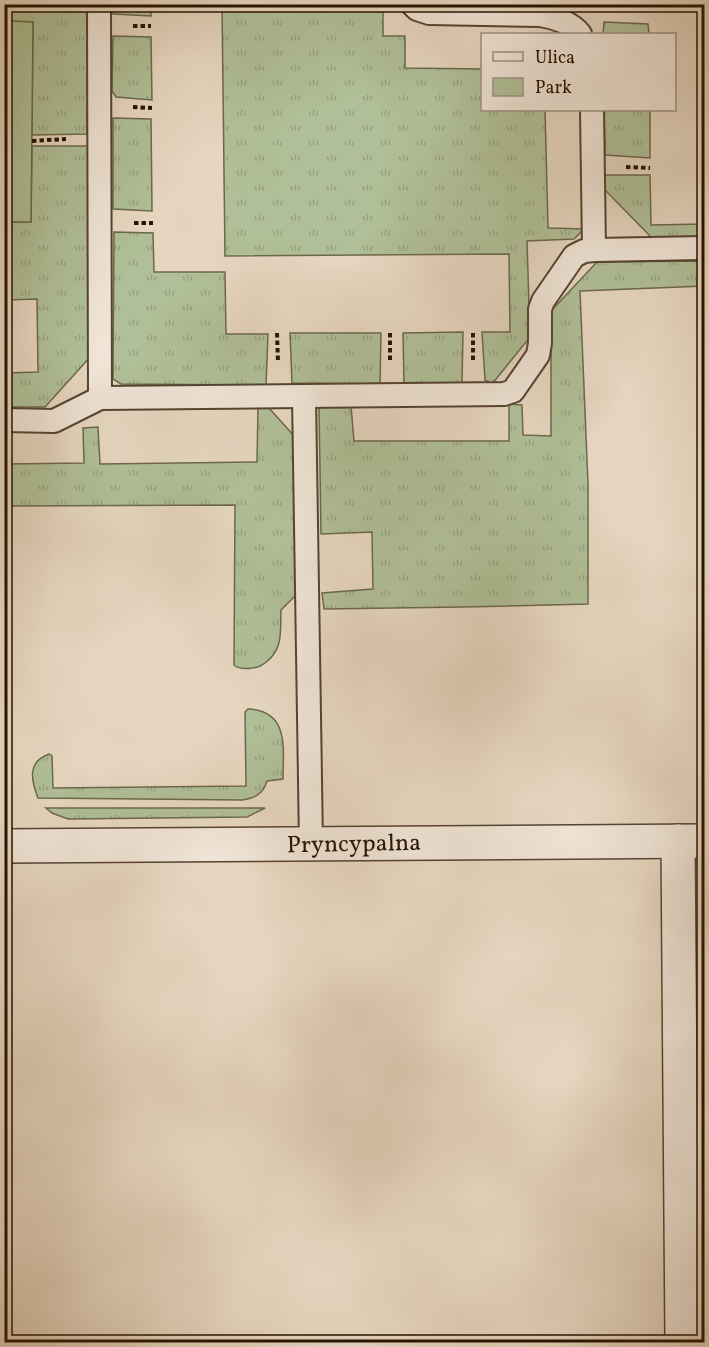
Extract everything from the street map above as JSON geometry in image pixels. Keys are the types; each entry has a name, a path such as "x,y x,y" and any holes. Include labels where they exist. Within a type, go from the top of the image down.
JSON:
{"street":[{"name":"Pryncypalna","path":"4,846 691,841"},
{"path":"682,1342 691,841"}],"lane":[{"path":"99,4 100,398"},
{"path":"412,4 417,9 429,13 552,16 579,33"},
{"path":"592,111 594,250"},
{"path":"4,420 54,421 100,398 504,394 513,391 538,355 540,309 574,256 584,251 594,250 705,248"},
{"path":"304,396 311,844"}],"green space":[{"path":"5,5 88,5 87,134 32,135 33,22 5,21"},
{"path":"110,5 151,5 151,16 113,14 110,11"},
{"path":"222,5 383,5 383,36 405,36 405,68 481,69 481,111 545,111 548,228 584,229 574,239 527,241 530,337 492,384 485,380 482,332 510,332 509,254 225,256"},
{"path":"5,21 33,22 31,222 5,222"},
{"path":"604,22 648,24 649,33 603,33"},
{"path":"113,36 151,37 152,100 116,97 112,91"},
{"path":"604,111 650,111 650,158 605,155"},
{"path":"113,118 151,119 152,211 113,209"},
{"path":"32,146 89,146 92,355 45,407 5,407 5,373 38,372 37,299 5,300 4,222 31,222"},
{"path":"605,175 650,175 651,225 704,224 704,238 652,238 605,190"},
{"path":"114,232 153,233 154,272 225,272 226,334 268,334 266,385 121,384 113,379"},
{"path":"704,261 704,286 580,291 588,484 588,604 324,609 322,593 373,589 372,532 321,534 319,406 351,406 354,441 509,441 509,404 522,405 523,435 551,436 551,311 597,262"},
{"path":"463,332 462,384 404,384 403,333"},
{"path":"290,333 381,333 380,384 292,383"},
{"path":"258,407 268,407 296,438 300,591 281,610 281,632 278,646 271,658 259,667 245,669 234,665 235,505 5,506 4,464 84,463 83,428 98,427 100,464 257,462"},
{"path":"248,709 262,711 278,724 283,744 283,779 267,781 255,797 242,800 38,798 33,778 34,767 42,757 49,754 52,756 53,788 246,786 245,712"},
{"path":"46,808 265,808 247,817 68,819"}]}
